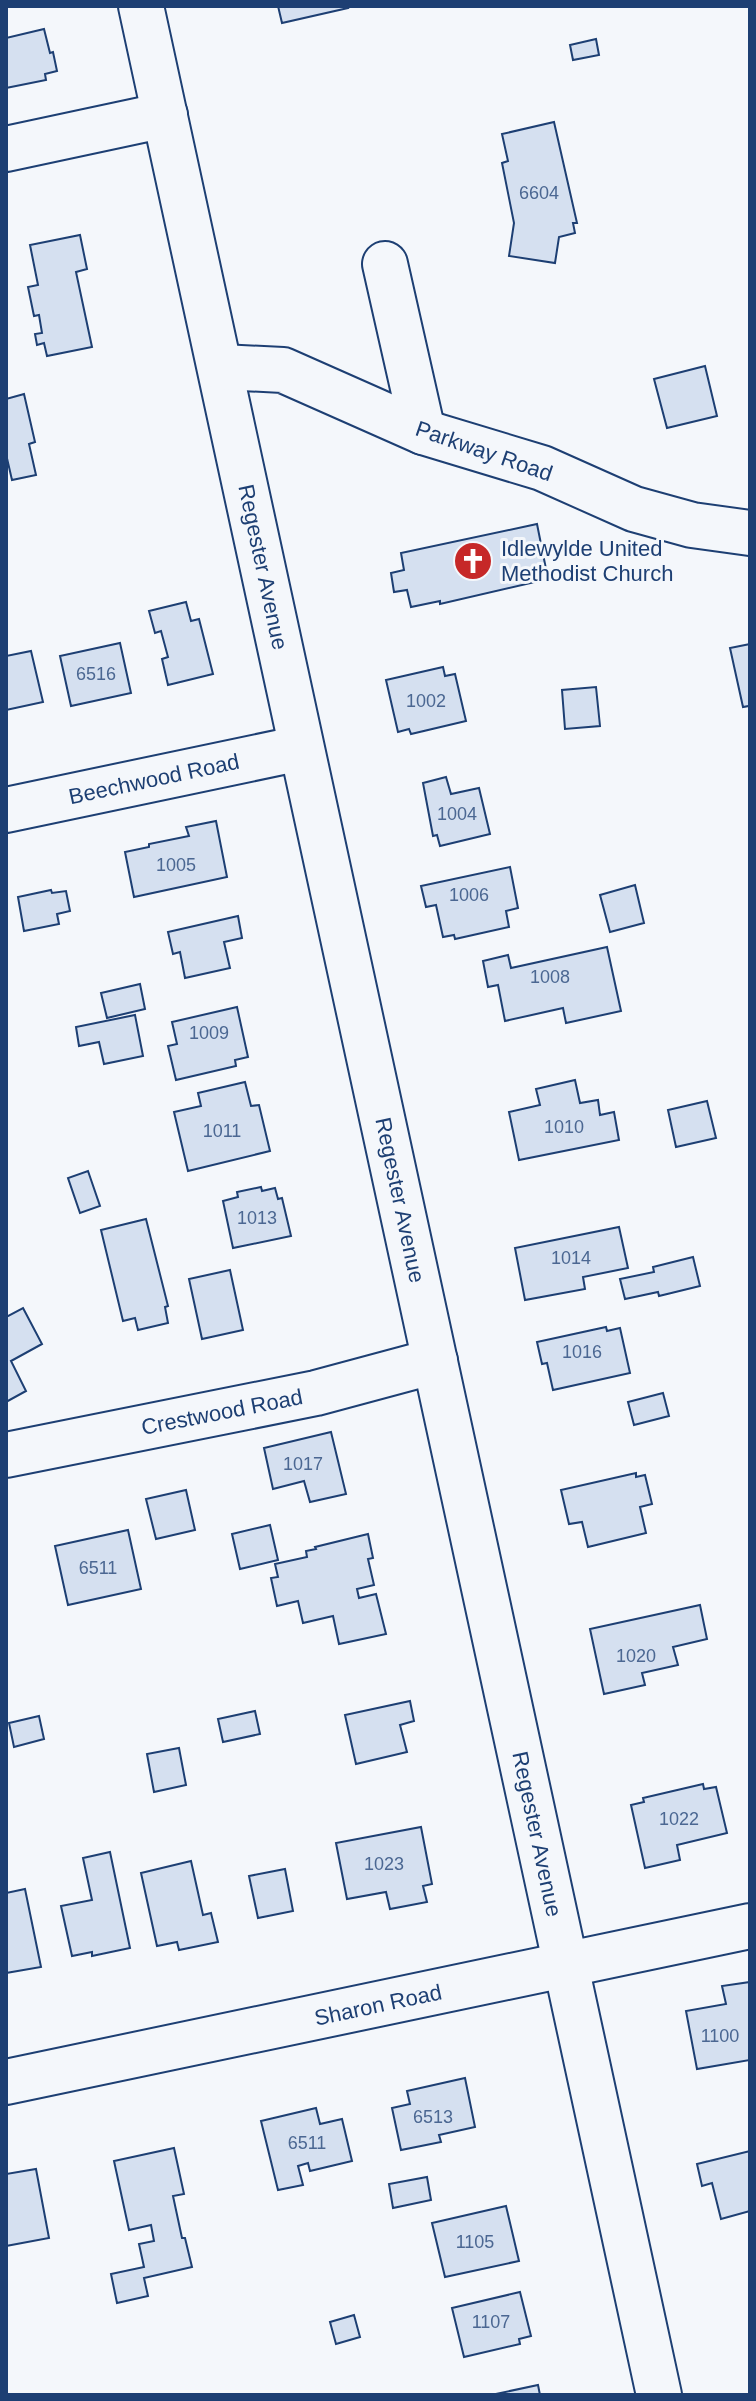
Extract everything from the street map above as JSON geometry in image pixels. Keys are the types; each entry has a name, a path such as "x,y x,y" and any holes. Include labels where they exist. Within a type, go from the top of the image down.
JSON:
{"street":[{"name":"Regester Avenue","path":"141,6 659,2395"},
{"path":"6,149 165,115"},
{"path":"385,264 423,432"},
{"name":"Parkway Road","path":"221,367 283,370 423,432 542,468 634,509 692,525 750,533"},
{"name":"Beechwood Road","path":"6,810 301,748"},
{"name":"Crestwood Road","path":"6,1455 316,1393 435,1361"},
{"name":"Sharon Road","path":"6,2082 750,1926"}],"building":[{"path":"278,6 347,6 348,8 282,23"},
{"path":"44,29 57,71 45,74 46,80 6,88 6,38"},
{"path":"596,39 599,55 573,60 570,45"},
{"path":"554,122 577,223 573,223 575,233 559,237 555,263 509,256 514,223 502,163 508,161 502,134"},
{"path":"80,235 87,269 76,272 92,347 47,356 44,343 37,345 35,334 42,333 39,315 34,316 28,287 38,285 30,245"},
{"path":"705,366 717,416 667,428 654,379"},
{"path":"24,394 35,442 29,444 36,475 12,480 6,454 6,399"},
{"name":"Idlewylde United Methodist Church","path":"537,524 548,579 440,604 440,601 411,607 407,590 394,592 391,573 404,570 401,553"},
{"path":"186,602 191,621 199,619 213,674 168,685 162,659 168,657 161,631 155,633 149,611"},
{"path":"120,643 131,693 71,706 60,656"},
{"path":"750,644 750,709 749,706 743,707 730,648"},
{"path":"31,651 43,702 6,710 6,656"},
{"path":"443,667 445,676 455,674 466,721 411,734 409,729 398,732 386,680"},
{"path":"596,687 600,726 565,729 562,690"},
{"path":"446,777 451,794 479,788 490,834 440,846 437,835 433,836 423,783"},
{"path":"216,821 227,877 134,897 125,852 189,836 186,827"},
{"path":"510,867 518,908 506,911 509,927 455,939 454,935 443,937 436,905 426,907 421,886"},
{"path":"635,885 644,923 610,932 600,895"},
{"path":"51,890 52,893 66,891 70,911 57,914 59,924 24,931 18,897"},
{"path":"238,916 242,938 224,942 230,968 185,978 180,952 173,954 168,932"},
{"path":"607,947 621,1011 566,1023 563,1008 505,1021 498,985 488,987 483,961 508,955 511,968"},
{"path":"140,984 145,1009 107,1018 101,993"},
{"path":"237,1007 248,1057 235,1060 236,1066 176,1080 168,1046 177,1044 172,1022"},
{"path":"135,1015 143,1056 104,1064 99,1042 79,1046 76,1027"},
{"path":"575,1080 580,1103 598,1100 600,1115 614,1112 619,1140 519,1160 509,1112 540,1105 536,1089"},
{"path":"245,1082 251,1106 259,1105 270,1151 188,1171 174,1112 201,1106 198,1093"},
{"path":"707,1101 716,1138 676,1147 668,1110"},
{"path":"88,1171 100,1206 80,1213 68,1178"},
{"path":"261,1187 262,1191 275,1188 278,1199 282,1198 291,1236 233,1248 223,1201 238,1197 237,1192"},
{"path":"146,1219 168,1306 165,1307 168,1323 138,1330 135,1318 123,1321 101,1230"},
{"path":"619,1227 628,1268 583,1277 585,1289 525,1300 515,1248"},
{"path":"693,1257 700,1286 659,1296 658,1292 625,1299 620,1279 654,1272 653,1267"},
{"path":"230,1270 243,1330 202,1339 189,1279"},
{"path":"23,1308 42,1344 11,1361 26,1391 6,1402 6,1317"},
{"path":"606,1327 607,1331 620,1328 630,1373 553,1390 547,1363 542,1364 537,1342"},
{"path":"663,1393 669,1416 634,1425 628,1402"},
{"path":"331,1432 346,1494 310,1502 304,1481 273,1489 264,1448"},
{"path":"636,1473 636,1477 645,1475 652,1504 640,1507 646,1533 588,1547 582,1522 569,1524 561,1490"},
{"path":"186,1490 195,1530 156,1539 146,1499"},
{"path":"270,1525 278,1560 240,1569 232,1534"},
{"path":"128,1530 141,1589 68,1605 55,1546"},
{"path":"368,1534 373,1558 368,1559 374,1585 357,1589 359,1598 376,1594 386,1634 339,1644 333,1616 303,1623 298,1601 277,1606 271,1578 278,1577 275,1564 307,1557 306,1551 315,1547"},
{"path":"700,1605 707,1639 673,1647 678,1665 642,1673 645,1685 604,1694 590,1629"},
{"path":"410,1701 414,1721 400,1725 407,1752 356,1764 345,1715"},
{"path":"255,1711 260,1734 223,1742 218,1719"},
{"path":"39,1716 44,1739 14,1747 9,1723"},
{"path":"179,1748 186,1785 154,1792 147,1754"},
{"path":"703,1784 704,1789 716,1787 727,1833 677,1845 680,1860 645,1868 631,1805 644,1802 643,1798"},
{"path":"421,1827 432,1884 423,1886 427,1902 390,1909 386,1892 347,1899 336,1843"},
{"path":"110,1852 130,1948 92,1956 92,1952 72,1956 61,1906 92,1900 83,1858"},
{"path":"191,1861 203,1915 211,1913 218,1942 179,1950 177,1942 157,1946 141,1873"},
{"path":"285,1869 293,1911 258,1918 249,1876"},
{"path":"25,1889 41,1967 6,1973 6,1893"},
{"path":"750,1982 750,2060 697,2069 686,2011 726,2004 722,1986"},
{"path":"465,2078 475,2127 439,2135 441,2142 401,2150 392,2108 410,2104 407,2091"},
{"path":"316,2108 320,2124 342,2119 352,2161 310,2171 308,2163 298,2166 303,2185 278,2190 261,2121"},
{"path":"174,2148 184,2194 173,2196 192,2267 144,2278 148,2296 117,2303 111,2274 144,2267 139,2244 154,2241 151,2225 129,2230 114,2161"},
{"path":"750,2151 750,2211 721,2219 712,2183 702,2186 697,2164"},
{"path":"36,2169 49,2238 6,2246 6,2174"},
{"path":"427,2177 431,2200 393,2208 389,2184"},
{"path":"506,2206 519,2261 445,2277 432,2223"},
{"path":"520,2292 531,2336 519,2339 520,2344 464,2357 452,2308"},
{"path":"354,2315 360,2337 336,2344 330,2322"},
{"path":"538,2385 540,2395 491,2395"}],"place":[{"name":"Idlewylde United Methodist Church","path":"473,561"}]}
